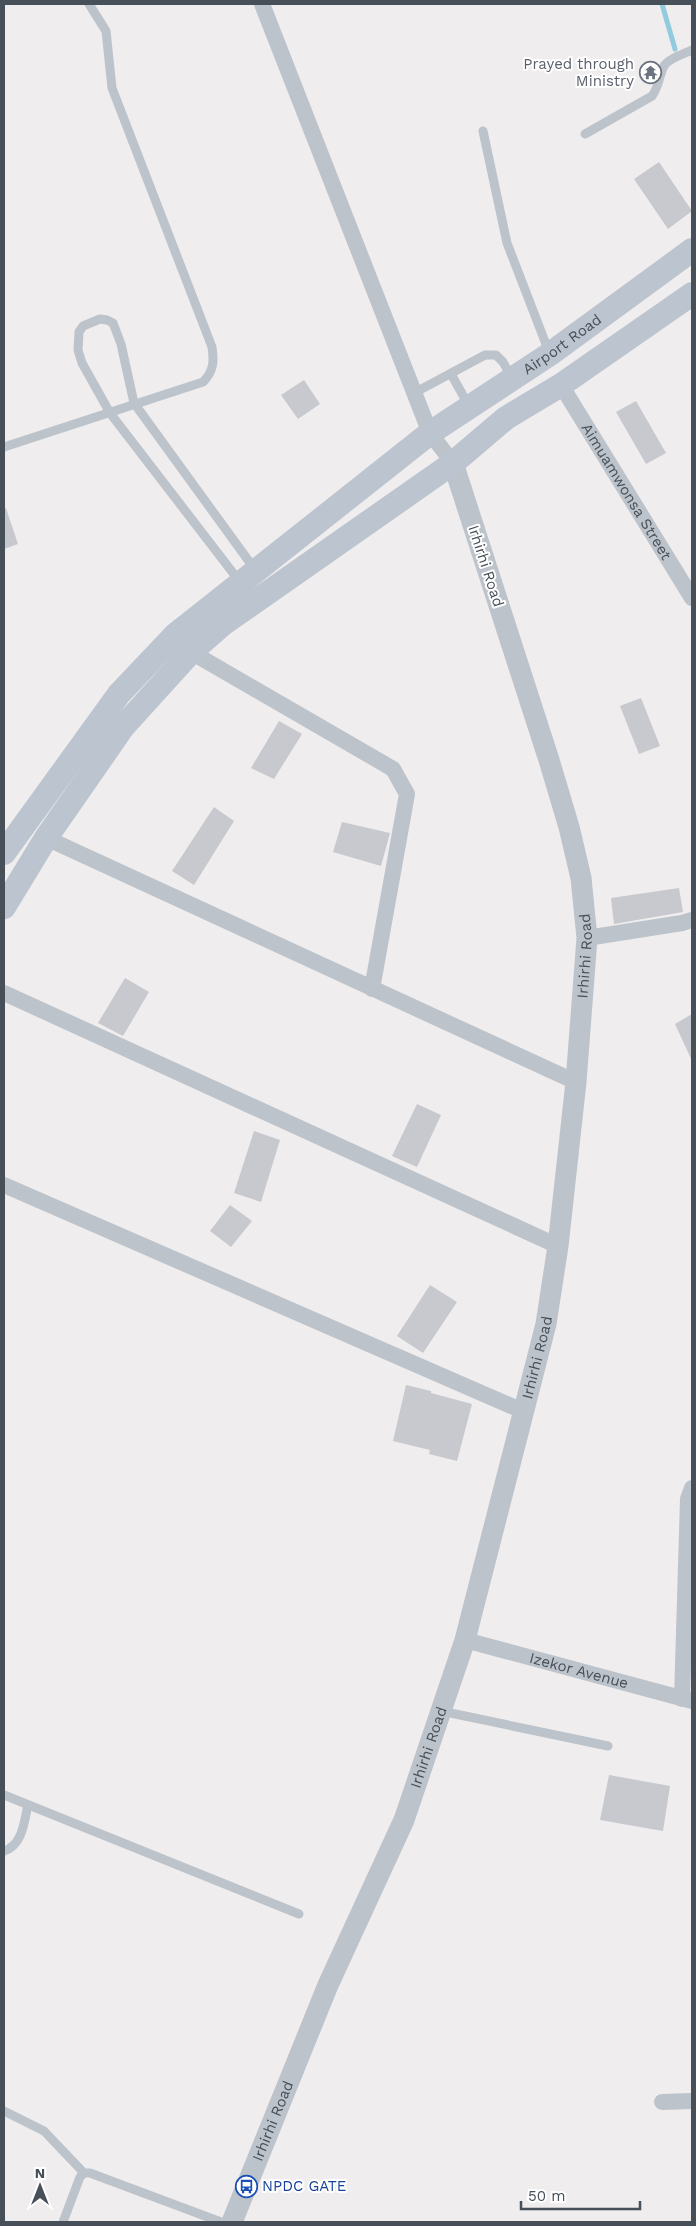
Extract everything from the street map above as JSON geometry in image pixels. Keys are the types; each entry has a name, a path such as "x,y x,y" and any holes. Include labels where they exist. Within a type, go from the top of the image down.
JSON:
{"main road":[{"name":"Airport Road","path":"4,853 119,694 175,635 430,433 550,354 692,250"},
{"name":"Airport Road","path":"4,906 46,838 123,727 191,652 223,624 453,463 506,418 561,385 692,294"}],"street":[{"path":"262,4 430,433 453,463"},
{"name":"Aimuamwonsa Street","path":"561,385 692,598"},
{"name":"Irhirhi Road","path":"232,2222 328,1985 404,1820 465,1640 525,1412 546,1324 558,1246 576,1082 587,938 582,878 569,827 453,463"},
{"path":"191,652 393,769 407,794 372,989"},
{"path":"46,838 576,1082"},
{"path":"587,938 692,920"},
{"path":"4,993 558,1246"},
{"path":"4,1185 525,1412"},
{"path":"687,1700 688,1499 692,1488"},
{"name":"Izekor Avenue","path":"465,1640 687,1700"},
{"path":"662,2102 692,2101"}],"lane":[{"path":"4,448 110,413 134,403 203,382 211,374 214,362 212,346 112,88 106,31 89,4"},
{"path":"585,134 652,96 657,89 664,66 692,50"},
{"path":"483,131 507,243 550,354"},
{"path":"107,320 113,323 134,403 249,577 110,413 82,363 78,350 79,332 84,326 92,321 107,320"},
{"path":"414,393 485,356 496,355 503,362 512,379"},
{"path":"451,374 469,407"},
{"path":"441,1711 608,1746"},
{"path":"4,1795 299,1914"},
{"path":"4,1851 16,1844 22,1832 28,1805"},
{"path":"4,2111 44,2131 84,2172 90,2172 221,2222"},
{"path":"63,2222 80,2177 84,2172"}],"building":[{"path":"659,162 692,211 668,229 634,179"},
{"path":"304,380 320,404 298,419 281,395"},
{"path":"636,401 666,453 646,464 616,412"},
{"path":"6,508 18,544 4,549 4,509"},
{"path":"641,698 660,746 639,754 620,706"},
{"path":"279,721 302,734 274,779 251,768"},
{"path":"214,807 234,821 194,885 172,871"},
{"path":"342,822 390,833 381,866 333,852"},
{"path":"679,888 683,912 614,924 611,898"},
{"path":"125,978 149,992 123,1036 98,1023"},
{"path":"692,1014 692,1061 675,1024"},
{"path":"417,1104 441,1115 417,1167 392,1156"},
{"path":"254,1131 280,1140 261,1202 234,1193"},
{"path":"230,1205 252,1221 231,1247 210,1231"},
{"path":"430,1285 457,1302 423,1353 397,1336"},
{"path":"406,1385 472,1404 457,1461 429,1454 430,1450 393,1441"},
{"path":"609,1775 670,1786 663,1831 600,1820"}],"waterway":[{"path":"662,4 675,49"}],"place":[{"name":"Prayed through Ministry","path":"650,73"},
{"name":"NPDC GATE","path":"246,2186"}]}
